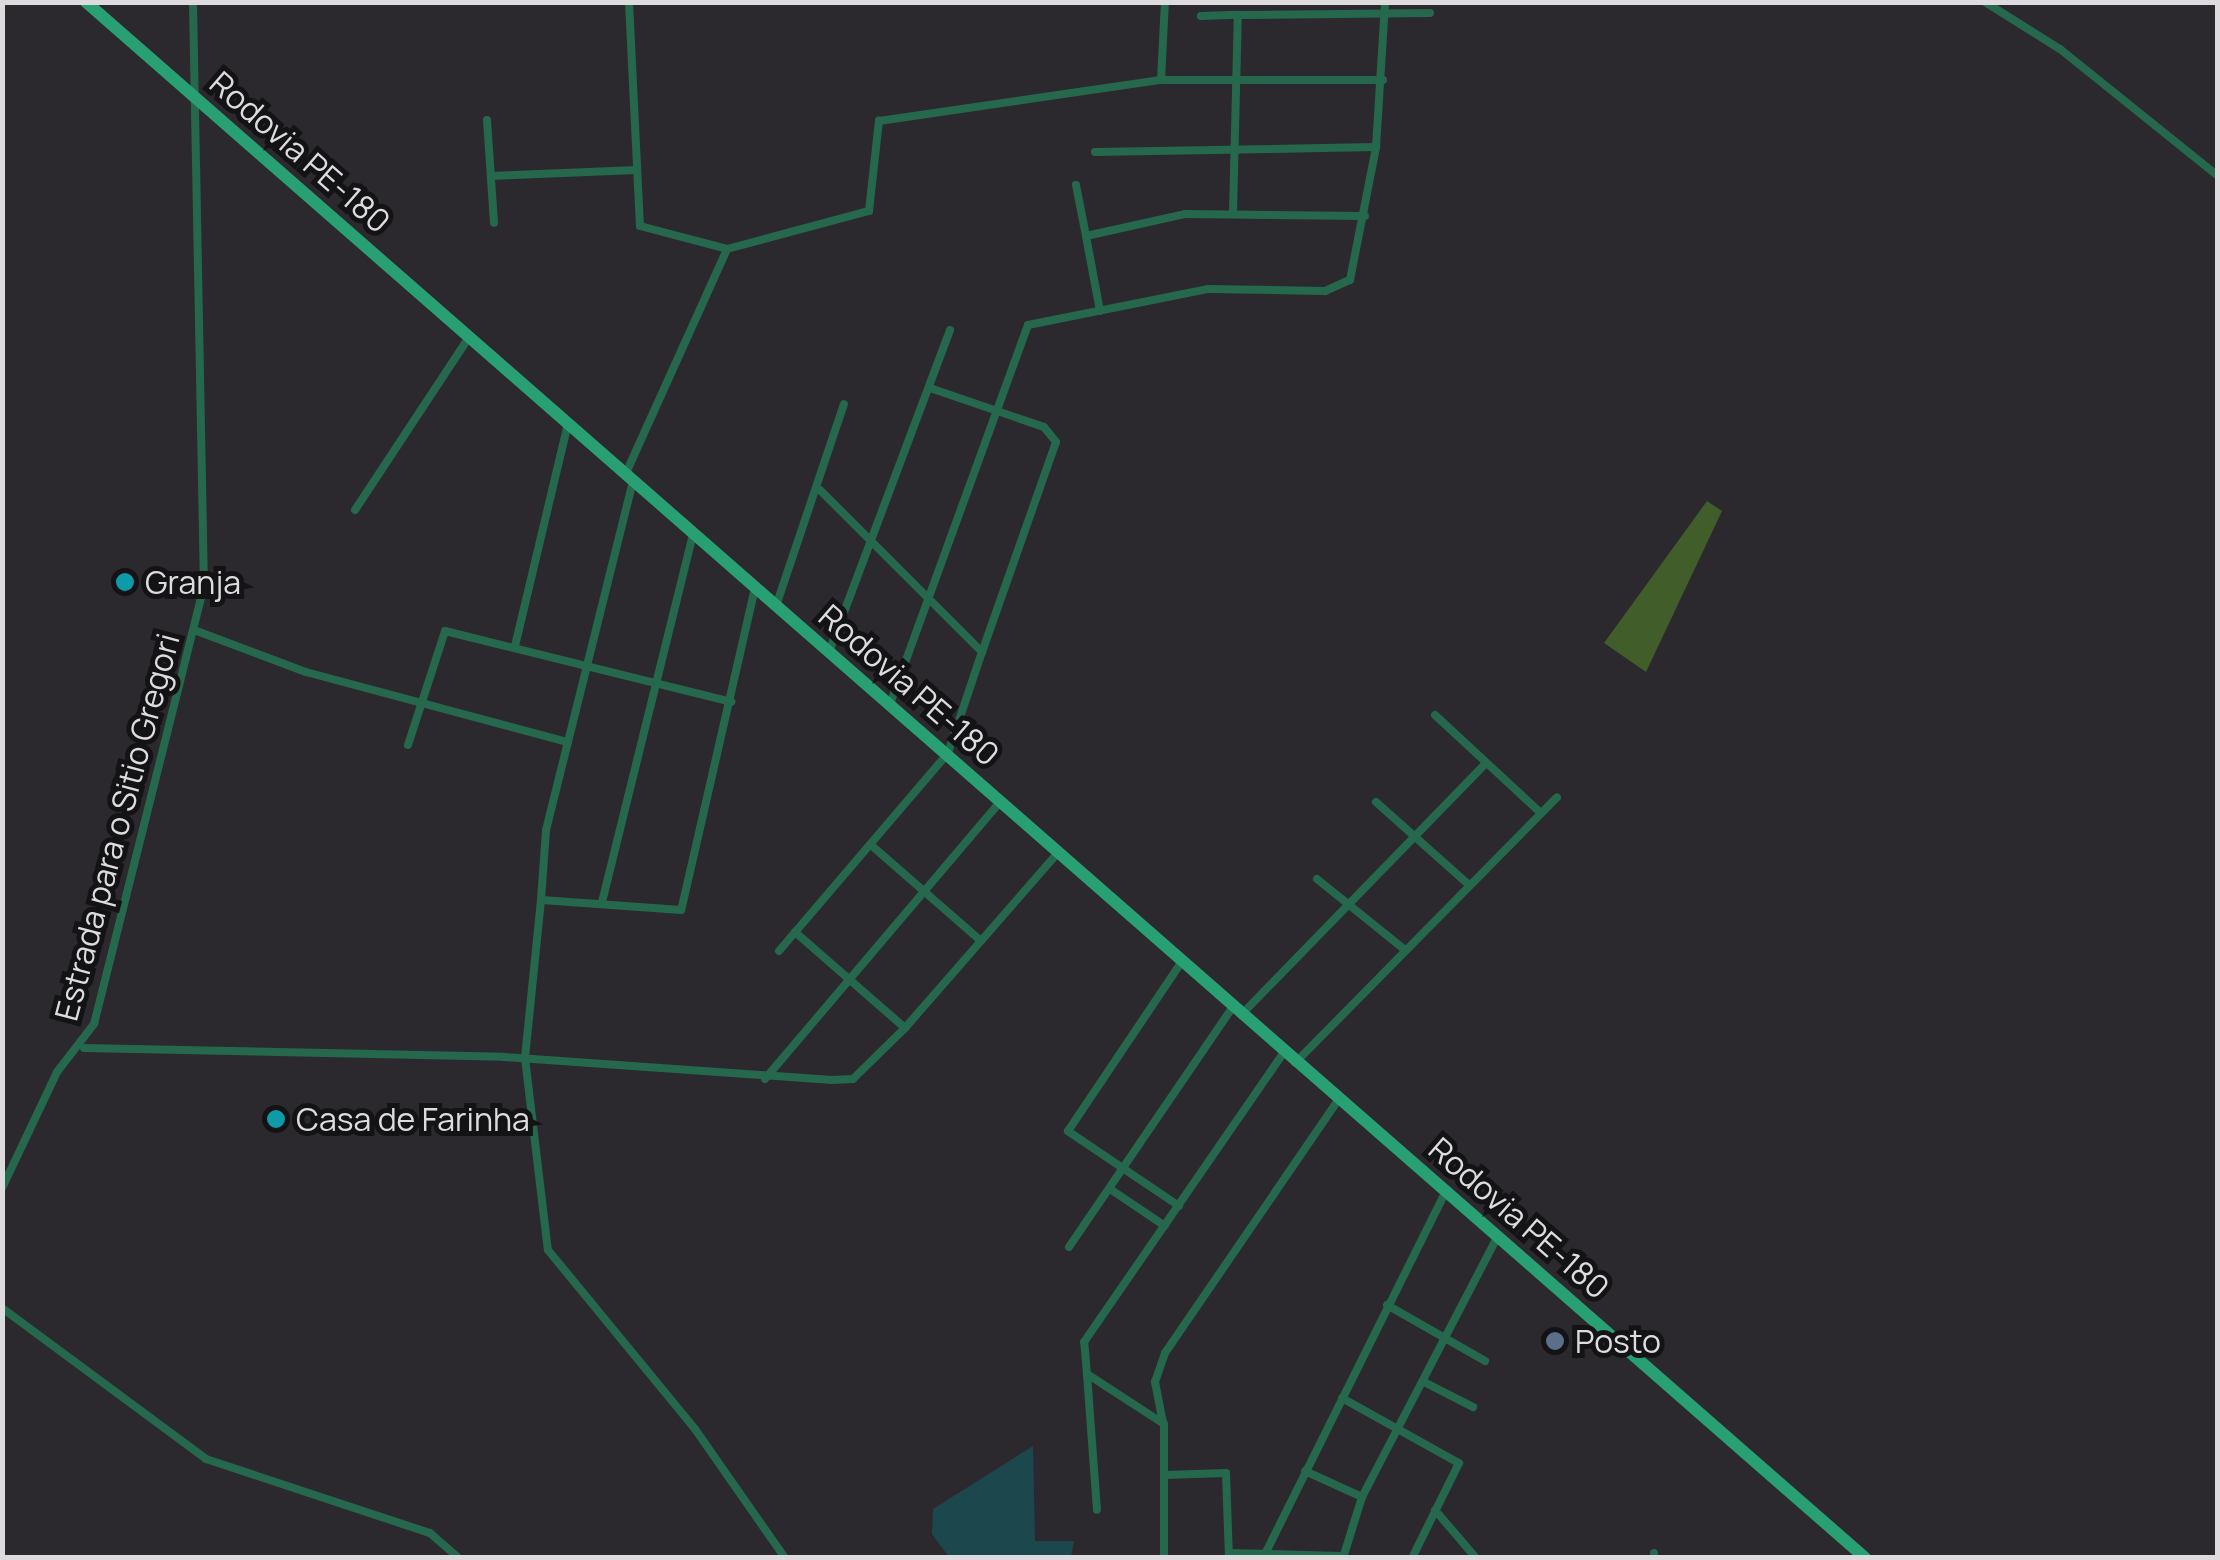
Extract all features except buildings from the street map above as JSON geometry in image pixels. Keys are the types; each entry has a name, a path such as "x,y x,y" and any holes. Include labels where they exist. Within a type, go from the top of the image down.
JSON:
{"main road":[{"name":"Rodovia PE-180","path":"86,2 948,752 1181,964 1865,1558"}],"street":[{"name":"Estrada para o Sitio Gregori","path":"2,1188 57,1072 84,1048 194,630 206,552 192,294 192,2"},
{"path":"630,2 640,226 726,249 869,212 879,121 1161,80 1383,80"},
{"path":"1161,80 1165,2"},
{"path":"890,704 1028,325 1208,289 1336,288 1355,272 1376,147 1383,80 1384,2"},
{"path":"1985,2 2060,49 2218,176"},
{"path":"1201,16 1430,14"},
{"path":"1232,213 1238,15"},
{"path":"487,120 494,223"},
{"path":"1094,152 1233,146 1376,147"},
{"path":"491,176 637,170"},
{"path":"1076,184 1100,311"},
{"path":"1086,236 1232,213 1366,216"},
{"path":"726,249 629,478 568,742 540,900 525,1058 548,1250 695,1429 785,1558"},
{"path":"829,652 875,544 950,330"},
{"path":"355,510 470,337"},
{"path":"779,951 948,752 1056,448 1050,430 930,388"},
{"path":"776,606 820,490 844,404"},
{"path":"515,646 568,423"},
{"path":"820,490 982,652"},
{"path":"602,902 693,534"},
{"path":"540,900 681,910 732,702 755,588"},
{"path":"194,630 426,706 568,742"},
{"path":"408,746 426,706 445,631 588,662 732,702"},
{"path":"1435,714 1541,813"},
{"path":"1069,1247 1237,1011 1348,906 1486,762"},
{"path":"1295,1062 1557,796"},
{"path":"765,1079 1001,801"},
{"path":"1376,802 1469,885"},
{"path":"871,845 981,941"},
{"path":"84,1048 525,1058 765,1079 853,1079 905,1028 1058,854"},
{"path":"1317,879 1405,950"},
{"path":"795,932 905,1028"},
{"path":"1179,1206 1068,1131 1181,964"},
{"path":"1097,1510 1087,1336 1284,1052"},
{"path":"1164,1558 1164,1424 1155,1382 1165,1353 1338,1100"},
{"path":"1110,1188 1165,1226"},
{"path":"1264,1556 1386,1304 1446,1191"},
{"path":"1165,1475 1226,1473 1229,1555 1342,1557 1362,1497 1401,1432 1498,1236"},
{"path":"1386,1304 1485,1361"},
{"path":"2,1308 206,1459 430,1534 459,1558"},
{"path":"1088,1374 1164,1424"},
{"path":"1426,1383 1473,1407"},
{"path":"1342,1398 1460,1463 1412,1558"},
{"path":"1305,1471 1362,1497"},
{"path":"1435,1510 1476,1558"}],"green space":[{"path":"1707,501 1722,511 1646,672 1604,643"}],"water":[{"path":"1033,1446 1035,1541 1074,1541 1071,1557 949,1557 932,1534 933,1509"}],"place":[{"name":"Granja","path":"125,582"},
{"name":"Casa de Farinha","path":"276,1119"},
{"name":"Posto","path":"1555,1341"}]}
